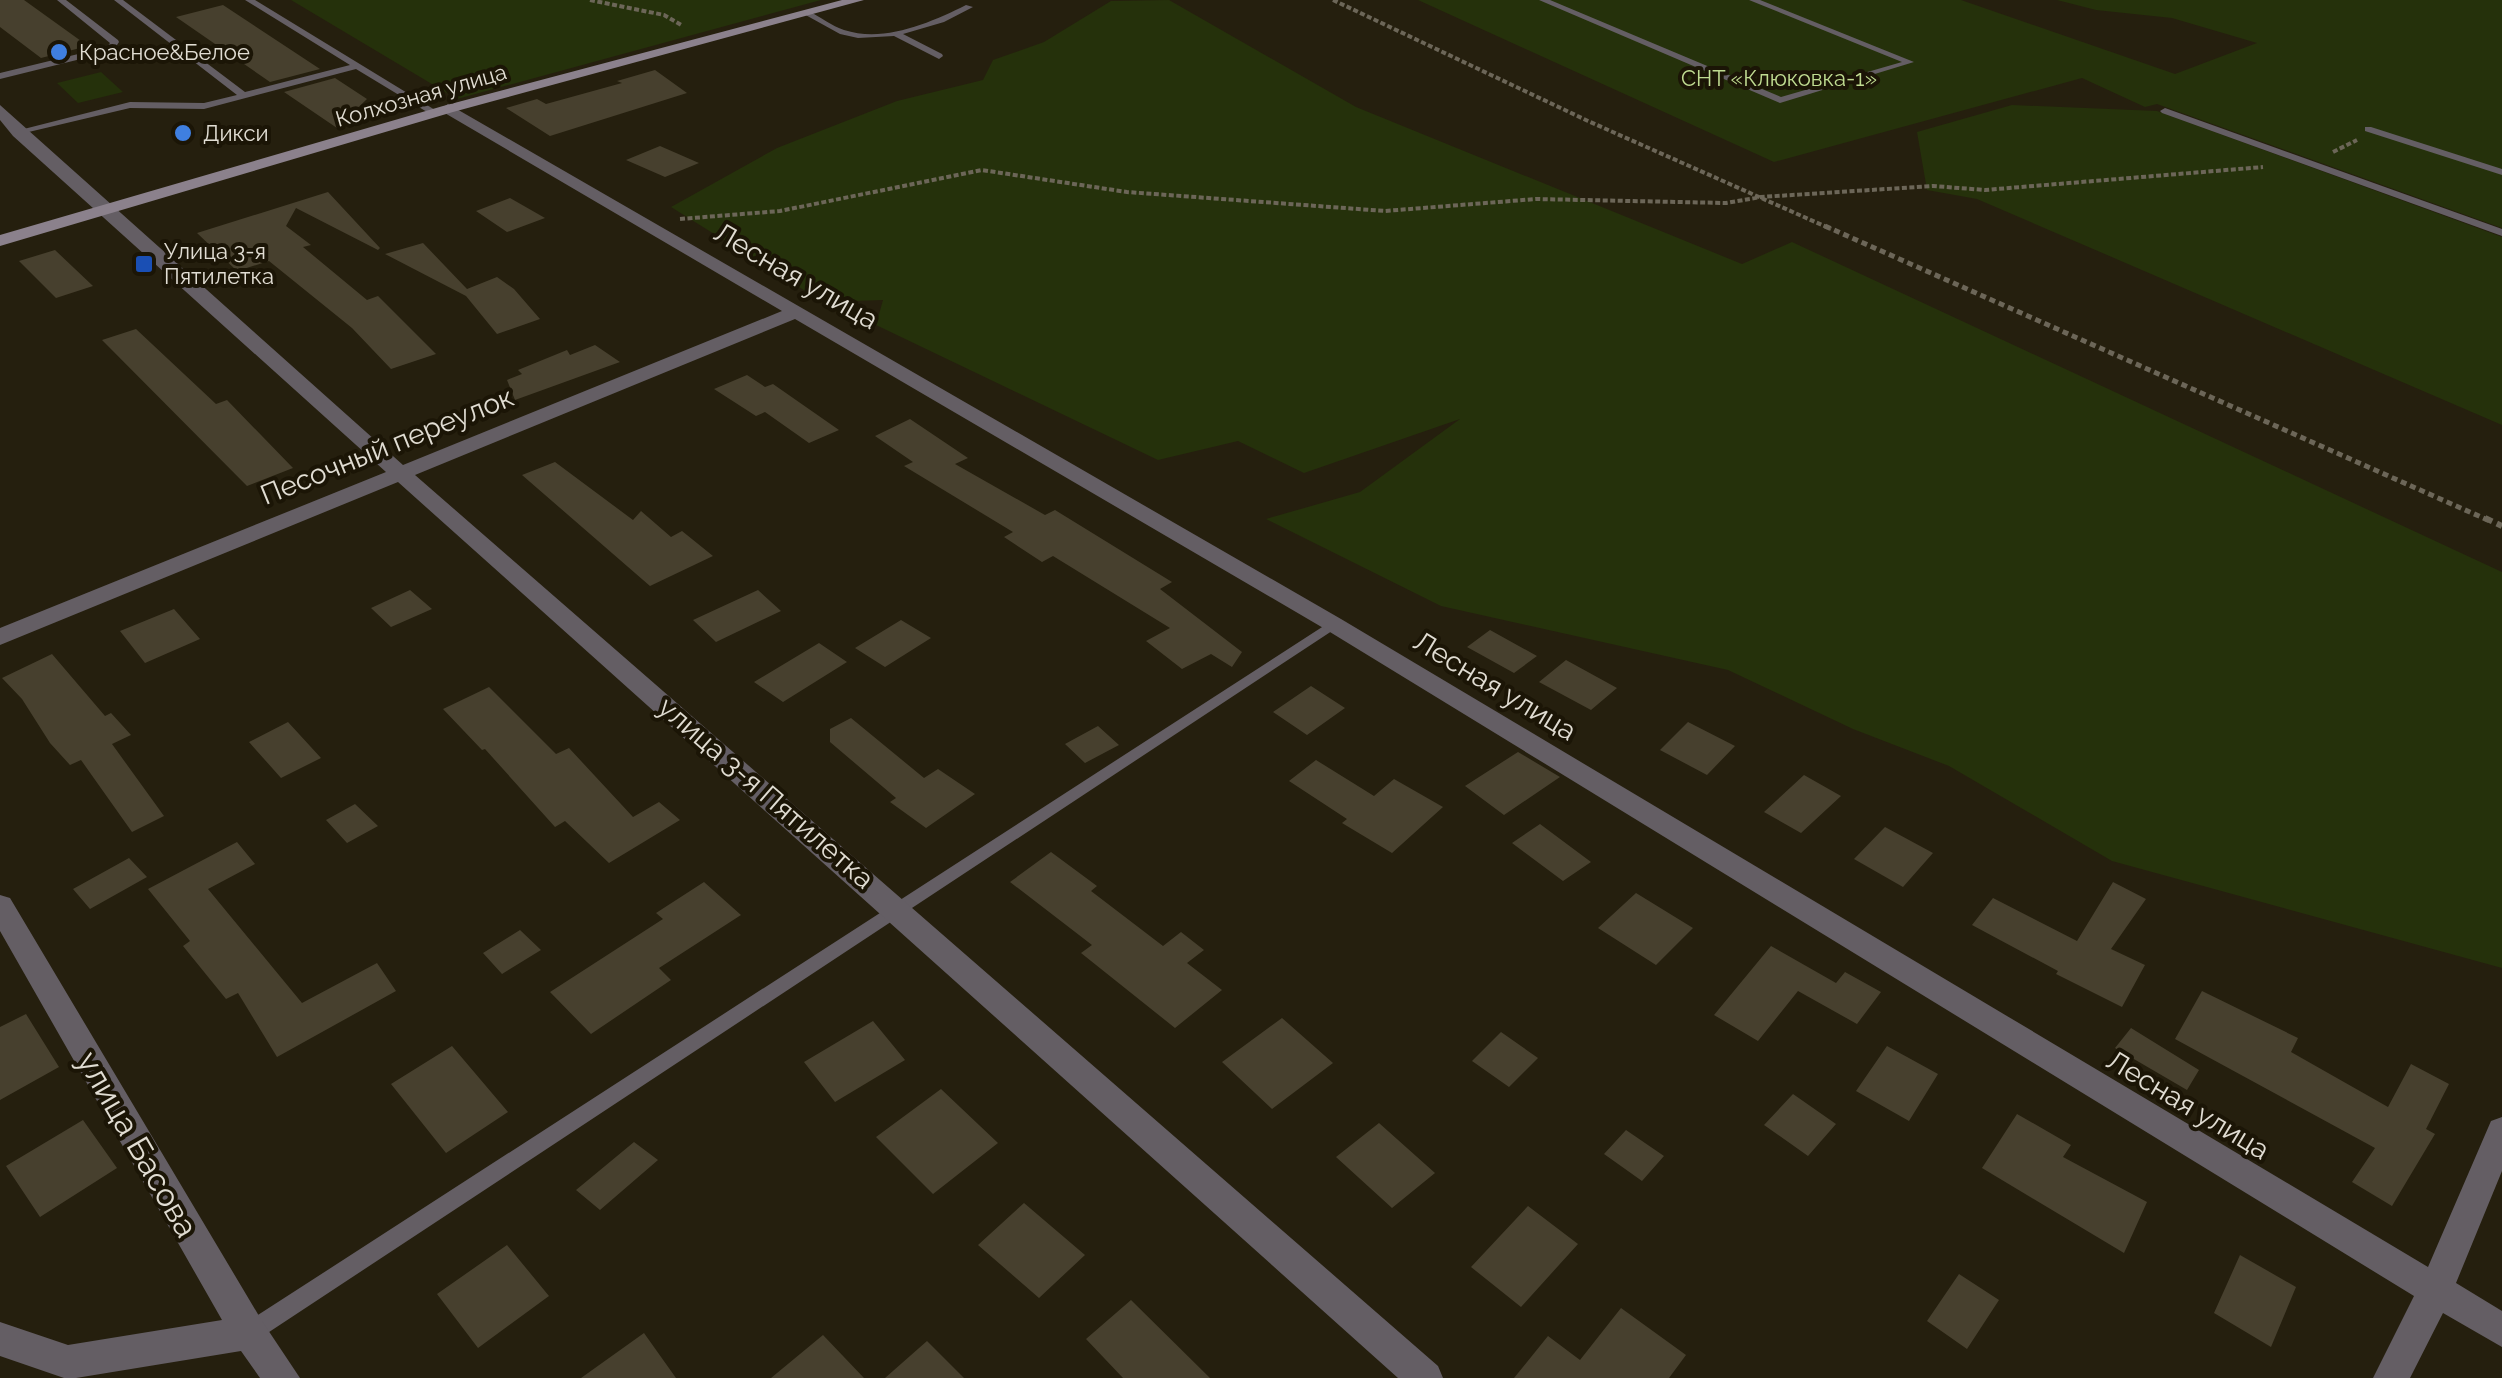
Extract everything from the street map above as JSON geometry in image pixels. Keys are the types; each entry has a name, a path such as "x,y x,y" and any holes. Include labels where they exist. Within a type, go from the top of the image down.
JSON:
{"street":[{"name":"Колхозная улица","path":"0,241 442,111 857,0"},
{"name":"улица 3-я Пятилетка","path":"0,110 19,132 400,474 900,910 1425,1378"},
{"name":"Лесная улица","path":"442,111 644,222 1334,624 2502,1330"},
{"name":"Песочный переулок","path":"0,637 798,312"},
{"name":"улица Басова","path":"0,906 249,1334 282,1378"},
{"path":"2390,1378 2436,1290 2502,1131"},
{"path":"0,1339 68,1362 249,1334"}],"lane":[{"path":"0,76 110,49 116,42 61,0"},
{"path":"118,0 244,96"},
{"path":"249,0 356,66 442,111"},
{"path":"1543,0 1780,100 1910,62 1753,0"},
{"path":"806,13 844,33 894,32 968,7"},
{"path":"894,32 939,56"},
{"path":"19,132 130,105 204,106 356,66"},
{"path":"2165,111 2502,233"},
{"path":"2372,130 2502,172"},
{"path":"249,1334 1334,624"}],"path":[{"path":"590,0 664,15 686,28 682,45"},
{"path":"1334,0 1588,121 2502,526"},
{"path":"644,222 780,211 982,170 1126,192 1385,211 1536,198 1726,203 1762,197 1932,186 1985,190 2312,162 2372,130"}],"green space":[{"path":"291,0 821,0 457,99"},
{"path":"1169,0 1356,107 1742,264 1792,242 2502,572 2502,968 2112,861 1949,766 1853,729 1728,670 1441,606 1266,519 1360,492 1460,419 1304,473 1238,441 1158,460 876,325 883,300 823,302 671,207 777,148 897,101 983,80 993,60 1044,42 1111,1"},
{"name":"СНТ «Клюковка-1»","path":"1418,0 1961,0 2175,74 2257,43 2172,18 2096,10 2057,0 2502,0 2502,228 2157,104 2145,107 2082,78 1774,162"},
{"path":"101,72 123,92 78,103 57,83"},
{"path":"2012,105 2157,111 2502,237 2502,425 1977,199 1927,190 1917,132"}],"building":[{"path":"0,0 24,0 88,46 41,58 0,27"},
{"path":"223,5 320,69 270,82 176,17"},
{"path":"655,70 687,93 550,136 506,108 537,99 546,104"},
{"path":"335,78 367,99 337,128 284,92"},
{"path":"660,146 699,163 665,177 626,160"},
{"path":"328,192 378,250 296,208 286,226 311,245 303,247 367,300 378,296 436,354 391,369 352,328 269,261 237,271 197,233"},
{"path":"510,198 545,218 507,232 476,211"},
{"path":"423,243 467,289 497,277 514,289 540,319 497,334 466,296 385,254"},
{"path":"55,250 93,286 56,298 19,261"},
{"path":"136,329 216,404 227,400 293,468 247,486 102,340"},
{"path":"595,345 620,362 515,400 507,380 522,374 518,370 567,350 570,355"},
{"path":"747,375 765,387 773,384 839,430 809,443 765,412 756,416 714,389"},
{"path":"910,419 968,458 955,464 1045,515 1055,510 1172,582 1160,589 1242,652 1232,667 1211,654 1182,669 1146,641 1170,628 1053,556 1042,562 1004,537 1013,532 904,466 913,462 875,436"},
{"path":"555,462 633,520 641,511 671,537 682,531 713,556 650,586 522,475"},
{"path":"410,590 432,609 391,627 371,608"},
{"path":"758,590 781,611 716,642 693,620"},
{"path":"174,609 200,639 145,663 120,631"},
{"path":"901,620 931,638 885,667 855,648"},
{"path":"1490,630 1537,656 1514,673 1467,647"},
{"path":"819,643 847,662 783,702 754,682"},
{"path":"52,654 105,716 111,713 131,735 112,744 164,816 132,832 81,760 70,765 2,678"},
{"path":"1566,660 1617,688 1591,710 1539,682"},
{"path":"1311,686 1345,708 1307,735 1273,712"},
{"path":"489,687 556,754 569,748 633,817 659,802 680,820 609,863 565,821 555,827 443,709"},
{"path":"851,718 924,778 938,769 975,794 926,828 890,802 896,798 830,742 830,729"},
{"path":"288,722 321,758 281,778 249,742"},
{"path":"1688,722 1735,746 1707,775 1660,750"},
{"path":"1098,726 1119,745 1085,763 1065,744"},
{"path":"1518,752 1560,777 1504,815 1465,786"},
{"path":"1316,760 1374,796 1394,779 1443,807 1392,853 1342,823 1347,819 1289,781"},
{"path":"1804,775 1841,796 1801,833 1764,812"},
{"path":"355,804 378,826 347,843 326,820"},
{"path":"1540,824 1591,862 1563,881 1512,843"},
{"path":"1885,827 1933,853 1903,887 1854,859"},
{"path":"237,842 255,864 208,889 302,1003 377,963 396,991 277,1057 238,993 226,999 183,946 190,941 148,889"},
{"path":"1051,852 1097,886 1091,891 1163,946 1181,932 1204,950 1187,963 1222,990 1175,1028 1081,953 1092,945 1010,882"},
{"path":"129,858 147,877 90,909 73,889"},
{"path":"704,882 741,915 659,968 671,980 591,1034 550,992 663,919 656,913"},
{"path":"2113,882 2146,899 2111,949 2145,965 2122,1007 1972,925 1993,898 2077,941"},
{"path":"1636,893 1693,928 1656,965 1598,928"},
{"path":"520,930 541,950 502,974 483,953"},
{"path":"1771,946 1836,983 1845,972 1881,992 1857,1024 1798,991 1758,1041 1714,1015"},
{"path":"2202,991 2298,1038 2291,1052 2388,1107 2411,1064 2449,1084 2426,1129 2435,1134 2392,1206 2352,1182 2375,1148 2175,1039"},
{"path":"26,1014 59,1067 0,1100 0,1027"},
{"path":"1282,1018 1333,1063 1272,1109 1222,1062"},
{"path":"873,1021 905,1060 835,1102 804,1062"},
{"path":"2131,1028 2199,1070 2187,1090 2115,1048"},
{"path":"1501,1032 1538,1058 1509,1087 1472,1061"},
{"path":"452,1046 508,1112 446,1153 391,1084"},
{"path":"1887,1046 1938,1074 1909,1121 1856,1091"},
{"path":"941,1089 998,1143 933,1194 876,1137"},
{"path":"1793,1094 1836,1124 1808,1156 1764,1125"},
{"path":"2017,1114 2071,1145 2063,1157 2147,1202 2124,1253 1982,1168"},
{"path":"83,1120 117,1168 40,1217 6,1166"},
{"path":"1379,1123 1435,1173 1392,1208 1336,1157"},
{"path":"1626,1130 1664,1156 1642,1181 1604,1154"},
{"path":"634,1142 658,1160 600,1210 576,1190"},
{"path":"1024,1203 1085,1255 1039,1298 978,1245"},
{"path":"1528,1206 1578,1244 1521,1307 1471,1267"},
{"path":"507,1245 549,1296 478,1348 437,1294"},
{"path":"2240,1255 2296,1287 2271,1347 2214,1313"},
{"path":"1959,1274 1999,1300 1967,1349 1927,1321"},
{"path":"1131,1300 1210,1378 1123,1378 1086,1339"},
{"path":"1621,1308 1686,1355 1669,1378 1514,1378 1548,1336 1580,1360"},
{"path":"644,1333 676,1378 581,1378"},
{"path":"823,1335 864,1378 771,1378"},
{"path":"927,1341 964,1378 885,1378"}],"place":[{"name":"Красное&Белое","path":"59,52"},
{"name":"Дикси","path":"183,133"},
{"name":"Улица 3-я Пятилетка","path":"144,264"}]}
